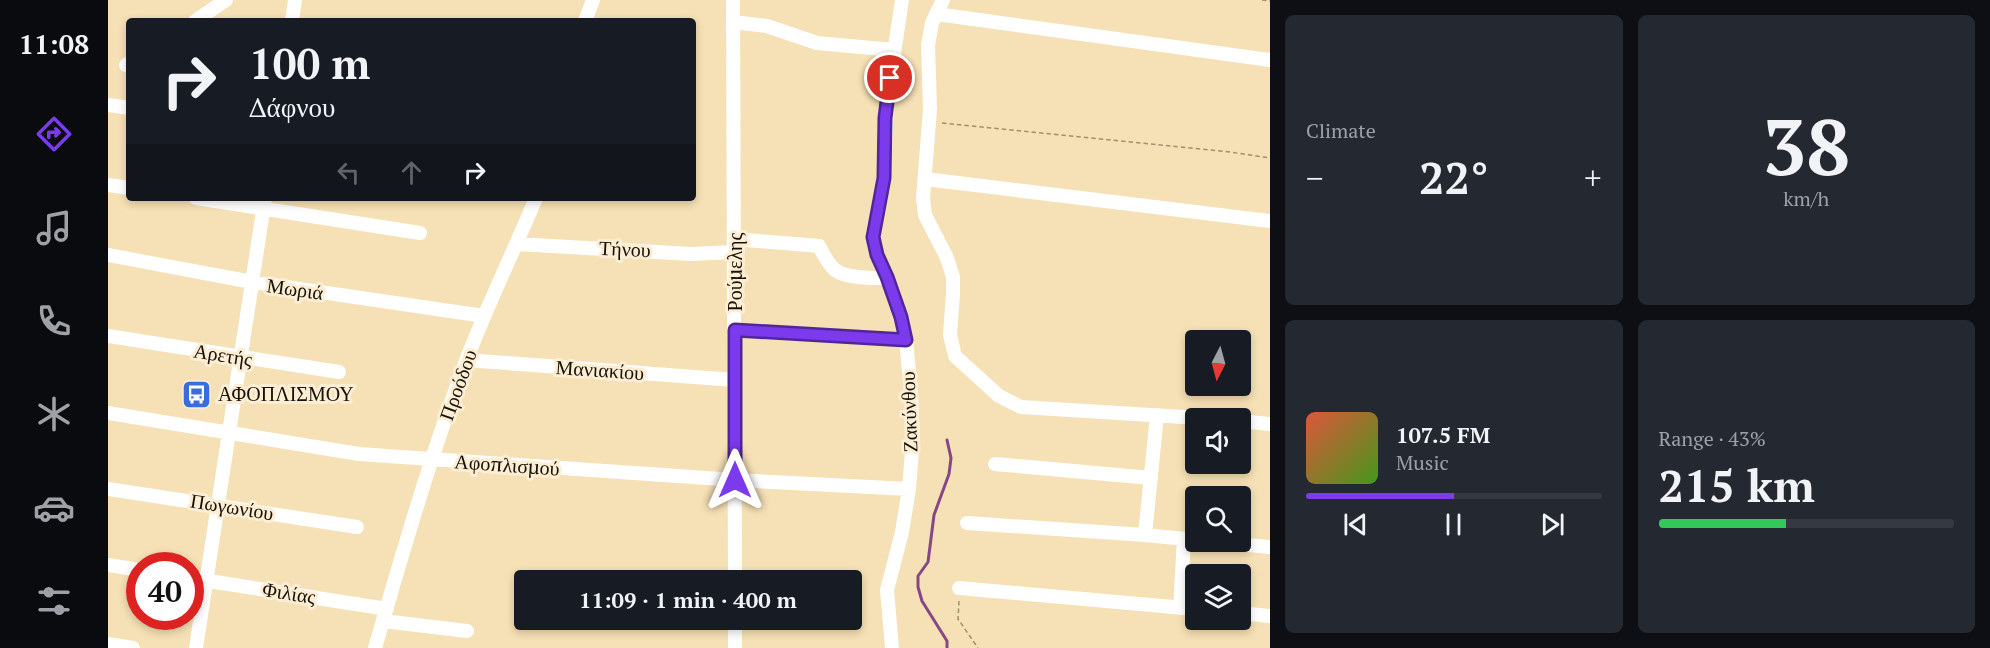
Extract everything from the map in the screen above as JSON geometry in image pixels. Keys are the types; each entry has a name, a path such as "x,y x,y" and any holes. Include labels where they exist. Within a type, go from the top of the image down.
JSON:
{"street":[{"path":"199,18 226,0"},
{"path":"292,18 295,0"},
{"path":"586,18 593,0"},
{"name":"Ρούμελης","path":"733,0 735,570"},
{"name":"Ζακύνθου","path":"892,648 887,590 902,532 909,489 913,439 911,393 906,340 901,317 877,255 873,232 884,178 885,118 902,0"},
{"path":"943,0 936,14 928,45 929,122 923,198 925,215 947,258 953,277 950,335 953,351 959,360 990,388 1007,401 1021,407 1053,411 1185,417"},
{"path":"936,14 1270,60"},
{"path":"733,22 767,26 817,43 894,50"},
{"path":"108,105 126,108"},
{"path":"925,179 1270,221"},
{"path":"108,185 126,188"},
{"path":"237,201 264,203 420,233"},
{"name":"Προόδου","path":"375,648 431,460 466,360 535,201"},
{"path":"196,648 264,203"},
{"name":"Τήνου","path":"517,244 691,254 734,246 819,246 826,260 836,271 851,276 887,277"},
{"name":"Μωριά","path":"108,255 252,282 484,316"},
{"path":"735,330 906,340"},
{"name":"Αρετής","path":"108,336 339,372"},
{"name":"Μανιακίου","path":"466,360 735,381"},
{"name":"Αφοπλισμού","path":"108,413 359,453 431,460 909,489"},
{"path":"1145,535 1157,415"},
{"path":"1251,423 1270,424"},
{"path":"994,464 1151,478"},
{"name":"Πωγωνίου","path":"108,489 357,527"},
{"path":"967,523 1185,539"},
{"path":"1251,545 1270,546"},
{"path":"1180,608 1188,552"},
{"path":"108,565 126,568"},
{"name":"Φιλίας","path":"206,581 467,631"},
{"path":"959,588 1185,608"},
{"path":"1251,614 1270,616"},
{"path":"735,630 735,648"},
{"path":"108,644 134,648"}],"path":[{"path":"1262,0 1270,1"},
{"path":"929,122 1270,158"},
{"path":"959,588 958,619 978,648"}],"waterway":[{"path":"947,440 951,458 949,474 934,515 928,562 918,576 922,601 947,641 947,648"}],"place":[{"name":"ΑΦΟΠΛΙΣΜΟΥ","path":"197,394"}],"route":[{"path":"735,480 735,330 906,340 901,317 877,255 873,237 884,178 885,118 890,78"}]}
